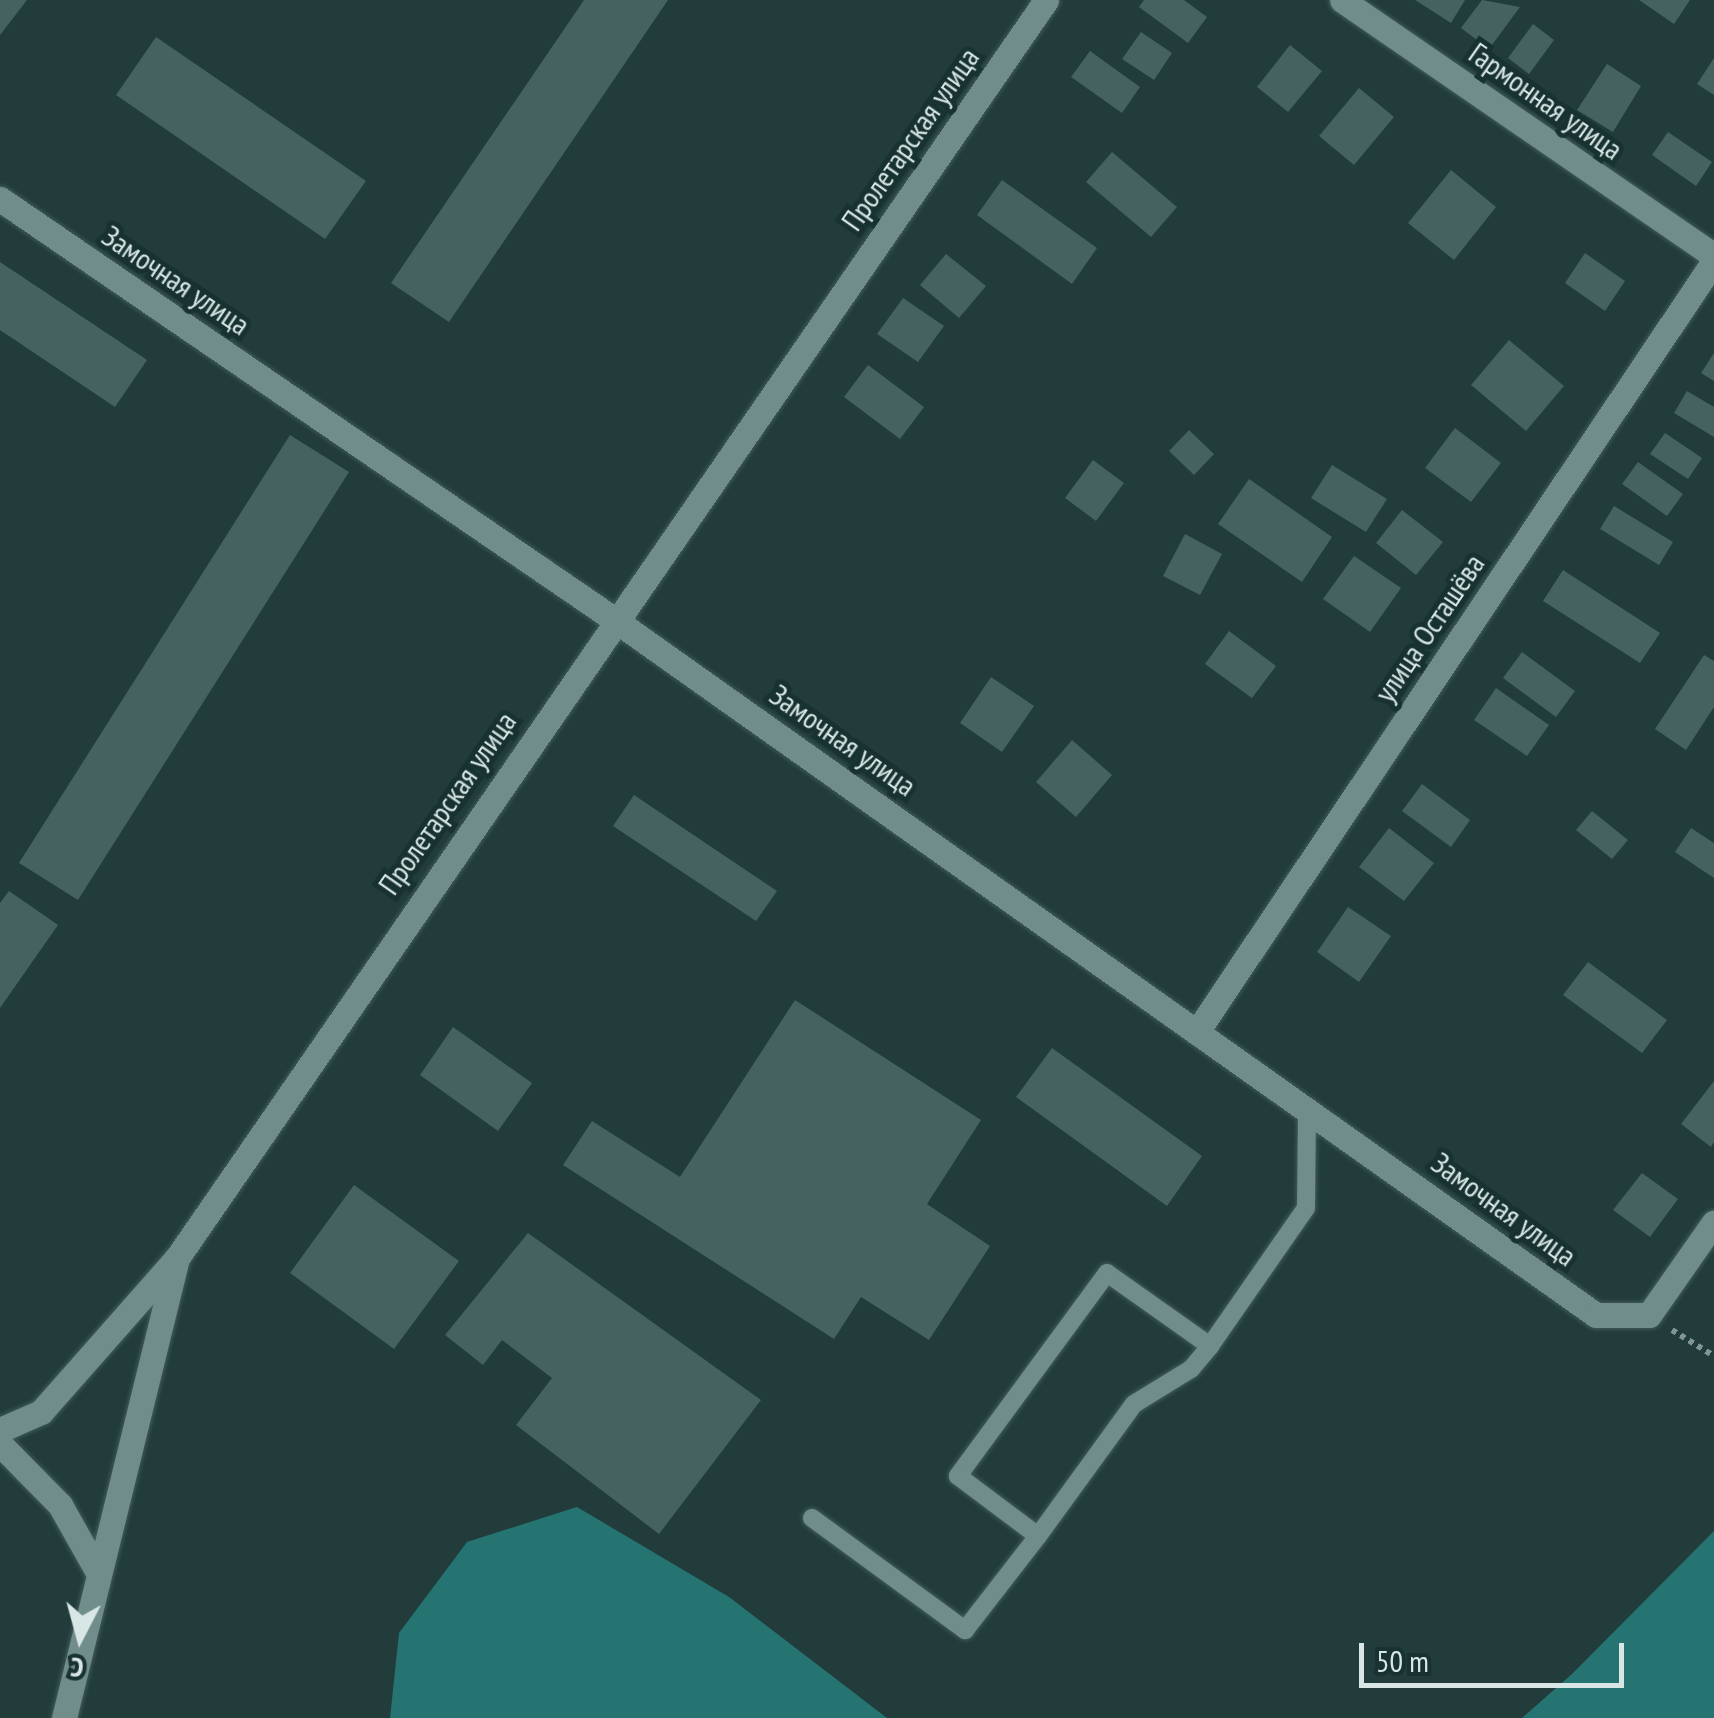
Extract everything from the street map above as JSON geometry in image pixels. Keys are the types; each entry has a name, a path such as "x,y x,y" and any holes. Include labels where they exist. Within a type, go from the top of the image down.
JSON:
{"street":[{"name":"Пролетарская улица","path":"64,1718 96,1569 177,1258 1046,0"},
{"name":"Гармонная улица","path":"1342,0 1714,259"},
{"name":"Замочная улица","path":"0,199 615,620 1596,1314 1649,1316"},
{"name":"улица Осташёва","path":"1198,1030 1714,259"},
{"path":"1649,1316 1714,1222"},
{"path":"0,1430 41,1412 177,1258"},
{"path":"0,1444 60,1505 96,1569"}],"lane":[{"path":"812,1518 964,1630 1134,1404 1192,1369 1306,1208 1307,1108"},
{"path":"1038,1536 958,1476 1108,1273 1210,1346"}],"path":[{"path":"1649,1316 1714,1356"}],"shaded area":[{"path":"577,1507 729,1597 887,1718 390,1718 399,1633 467,1542"},
{"path":"1714,1531 1714,1718 1522,1718 1572,1674"}],"building":[{"path":"0,0 27,0 0,35"},
{"path":"584,0 668,0 449,322 391,283"},
{"path":"1144,0 1184,0 1207,17 1188,43 1139,7"},
{"path":"1415,0 1465,0 1451,23"},
{"path":"1482,0 1520,7 1489,49 1461,28"},
{"path":"1639,0 1690,0 1674,24"},
{"path":"1533,24 1554,40 1529,74 1508,58"},
{"path":"1141,32 1172,53 1154,80 1122,59"},
{"path":"156,37 366,181 325,239 116,95"},
{"path":"1290,45 1322,71 1288,112 1257,87"},
{"path":"1090,51 1140,87 1122,113 1071,77"},
{"path":"1714,58 1714,95 1697,84"},
{"path":"1607,64 1641,86 1613,132 1577,110"},
{"path":"1359,88 1394,117 1354,165 1319,136"},
{"path":"1668,132 1712,162 1696,186 1652,155"},
{"path":"1112,152 1177,207 1151,237 1086,182"},
{"path":"1451,170 1496,207 1454,260 1408,223"},
{"path":"1002,180 1097,248 1072,284 977,215"},
{"path":"1585,253 1625,281 1605,311 1565,283"},
{"path":"946,254 986,286 959,318 920,285"},
{"path":"0,262 147,360 115,407 0,330"},
{"path":"903,298 944,326 918,362 877,334"},
{"path":"1509,340 1564,386 1526,431 1471,385"},
{"path":"1714,353 1714,381 1701,373"},
{"path":"868,365 924,407 900,439 844,397"},
{"path":"1687,391 1714,407 1714,437 1674,413"},
{"path":"1455,428 1501,463 1471,502 1425,468"},
{"path":"1189,430 1214,454 1194,475 1169,451"},
{"path":"1665,433 1702,458 1688,479 1650,454"},
{"path":"290,435 349,472 78,900 19,863"},
{"path":"1093,460 1124,483 1096,521 1065,498"},
{"path":"1638,462 1683,494 1667,516 1622,484"},
{"path":"1332,465 1387,499 1366,532 1311,498"},
{"path":"1249,479 1332,537 1302,582 1218,524"},
{"path":"1614,506 1673,542 1659,565 1600,529"},
{"path":"1402,510 1443,542 1416,575 1376,543"},
{"path":"1185,534 1222,554 1200,595 1163,576"},
{"path":"1354,556 1401,588 1370,632 1323,599"},
{"path":"1563,570 1660,633 1640,663 1543,601"},
{"path":"1229,631 1276,666 1252,698 1205,664"},
{"path":"1522,652 1575,691 1556,717 1503,678"},
{"path":"1704,655 1714,661 1714,707 1686,750 1655,729"},
{"path":"991,677 1034,706 1002,752 960,723"},
{"path":"1496,688 1549,725 1527,756 1474,720"},
{"path":"1072,740 1112,775 1076,817 1036,782"},
{"path":"1422,784 1470,820 1451,847 1402,811"},
{"path":"634,795 777,891 756,921 613,826"},
{"path":"1592,811 1628,840 1612,859 1576,830"},
{"path":"1389,828 1434,863 1404,901 1359,867"},
{"path":"1691,828 1714,843 1714,878 1675,852"},
{"path":"9,891 58,925 0,1008 0,903"},
{"path":"1348,907 1391,936 1359,982 1317,952"},
{"path":"1588,962 1667,1020 1642,1053 1563,995"},
{"path":"795,1000 981,1120 927,1204 990,1246 929,1340 861,1297 834,1339 563,1165 592,1121 680,1177"},
{"path":"453,1027 532,1083 498,1131 420,1075"},
{"path":"1052,1048 1202,1156 1167,1206 1016,1097"},
{"path":"1714,1081 1714,1142 1711,1147 1681,1124"},
{"path":"1642,1173 1678,1199 1650,1237 1613,1210"},
{"path":"354,1185 459,1261 394,1349 290,1273"},
{"path":"528,1233 761,1400 659,1534 516,1425 552,1378 502,1340 483,1365 445,1335"}]}
